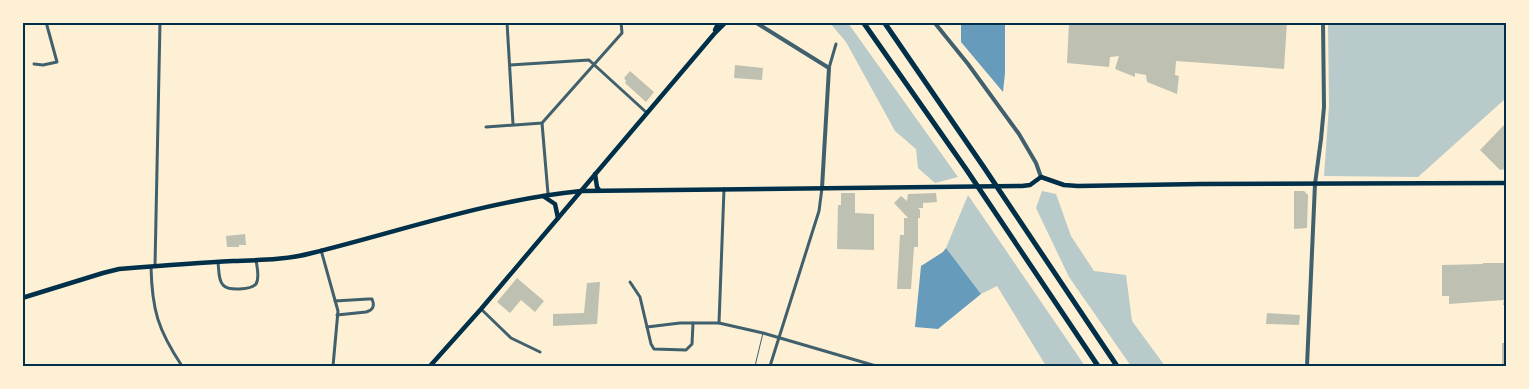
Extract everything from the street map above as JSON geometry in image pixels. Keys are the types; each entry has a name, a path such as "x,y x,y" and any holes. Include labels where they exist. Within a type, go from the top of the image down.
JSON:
{"highway":[{"path":"863,22 966,169 1098,366"},
{"path":"884,22 1008,202 1117,366"}],"main road":[{"path":"714,34 719,22"},
{"path":"430,366 482,308 726,22"},
{"path":"595,174 596,186 599,190"},
{"path":"22,298 119,269 300,256 431,220 542,195 581,191 1022,186 1030,184 1041,177 1072,186 1506,183"},
{"path":"542,195 555,204 558,218"}],"street":[{"path":"34,64 43,65 57,62 46,22"},
{"path":"160,22 153,266 154,305 159,325 182,366"},
{"path":"507,22 513,124"},
{"path":"486,127 542,123 622,33 621,22"},
{"path":"755,22 829,68"},
{"path":"934,22 1015,128 1025,143 1041,177"},
{"path":"1307,366 1315,184 1322,140 1324,107 1323,22"},
{"path":"770,366 819,211 829,68 836,44"},
{"path":"510,64 589,60 647,113"},
{"path":"542,123 548,194"},
{"path":"719,323 724,188"},
{"path":"321,250 335,300 337,315 333,366"},
{"path":"218,262 220,281 229,290 249,288 255,285 258,278 256,260"},
{"path":"630,282 640,297 651,344 654,349 686,350 692,344 693,323"},
{"path":"335,300 368,299 374,303 370,311 337,315"},
{"path":"482,308 512,338 540,352"},
{"path":"647,327 680,323 719,323 763,333 875,366"}],"lane":[{"path":"755,366 763,333"}],"shaded area":[{"path":"1358,22 1506,23 1506,99 1418,177 1324,176 1329,106 1328,24"},
{"path":"830,23 848,23 958,177 935,183 918,168 916,149 895,131 846,42"},
{"path":"1042,191 1056,194 1071,236 1094,271 1126,275 1132,321 1165,366 1131,366 1069,277 1036,208"},
{"path":"968,195 1085,366 1046,366 997,286 981,294 946,248"}],"water":[{"path":"961,23 1005,23 1003,92 961,42"},
{"path":"946,248 981,294 938,329 915,327 921,266"}],"building":[{"path":"1069,22 1287,22 1284,69 1176,61 1175,75 1179,76 1177,94 1147,82 1146,75 1135,73 1135,77 1115,69 1119,56 1110,57 1109,67 1067,63"},
{"path":"735,65 763,68 762,80 734,78"},
{"path":"630,71 654,92 646,102 625,83 624,78"},
{"path":"1506,123 1506,169 1500,170 1480,150"},
{"path":"1294,191 1304,191 1308,195 1307,228 1294,229"},
{"path":"841,193 855,193 855,213 874,214 874,250 837,249 838,205 841,205"},
{"path":"936,193 937,202 923,203 923,208 918,208 920,210 920,218 918,218 918,247 914,247 911,289 897,289 900,235 904,235 904,218 908,218 894,203 901,196 907,201 908,194"},
{"path":"245,234 246,245 227,247 226,236"},
{"path":"1504,263 1504,296 1506,296 1506,305 1503,305 1504,300 1449,304 1449,296 1442,296 1442,265"},
{"path":"517,278 544,301 535,312 521,300 510,313 497,302"},
{"path":"600,282 597,324 553,326 553,314 584,313 587,283"},
{"path":"1267,313 1300,315 1299,325 1266,324"},
{"path":"1502,343 1506,343 1506,366 1502,366"}]}
